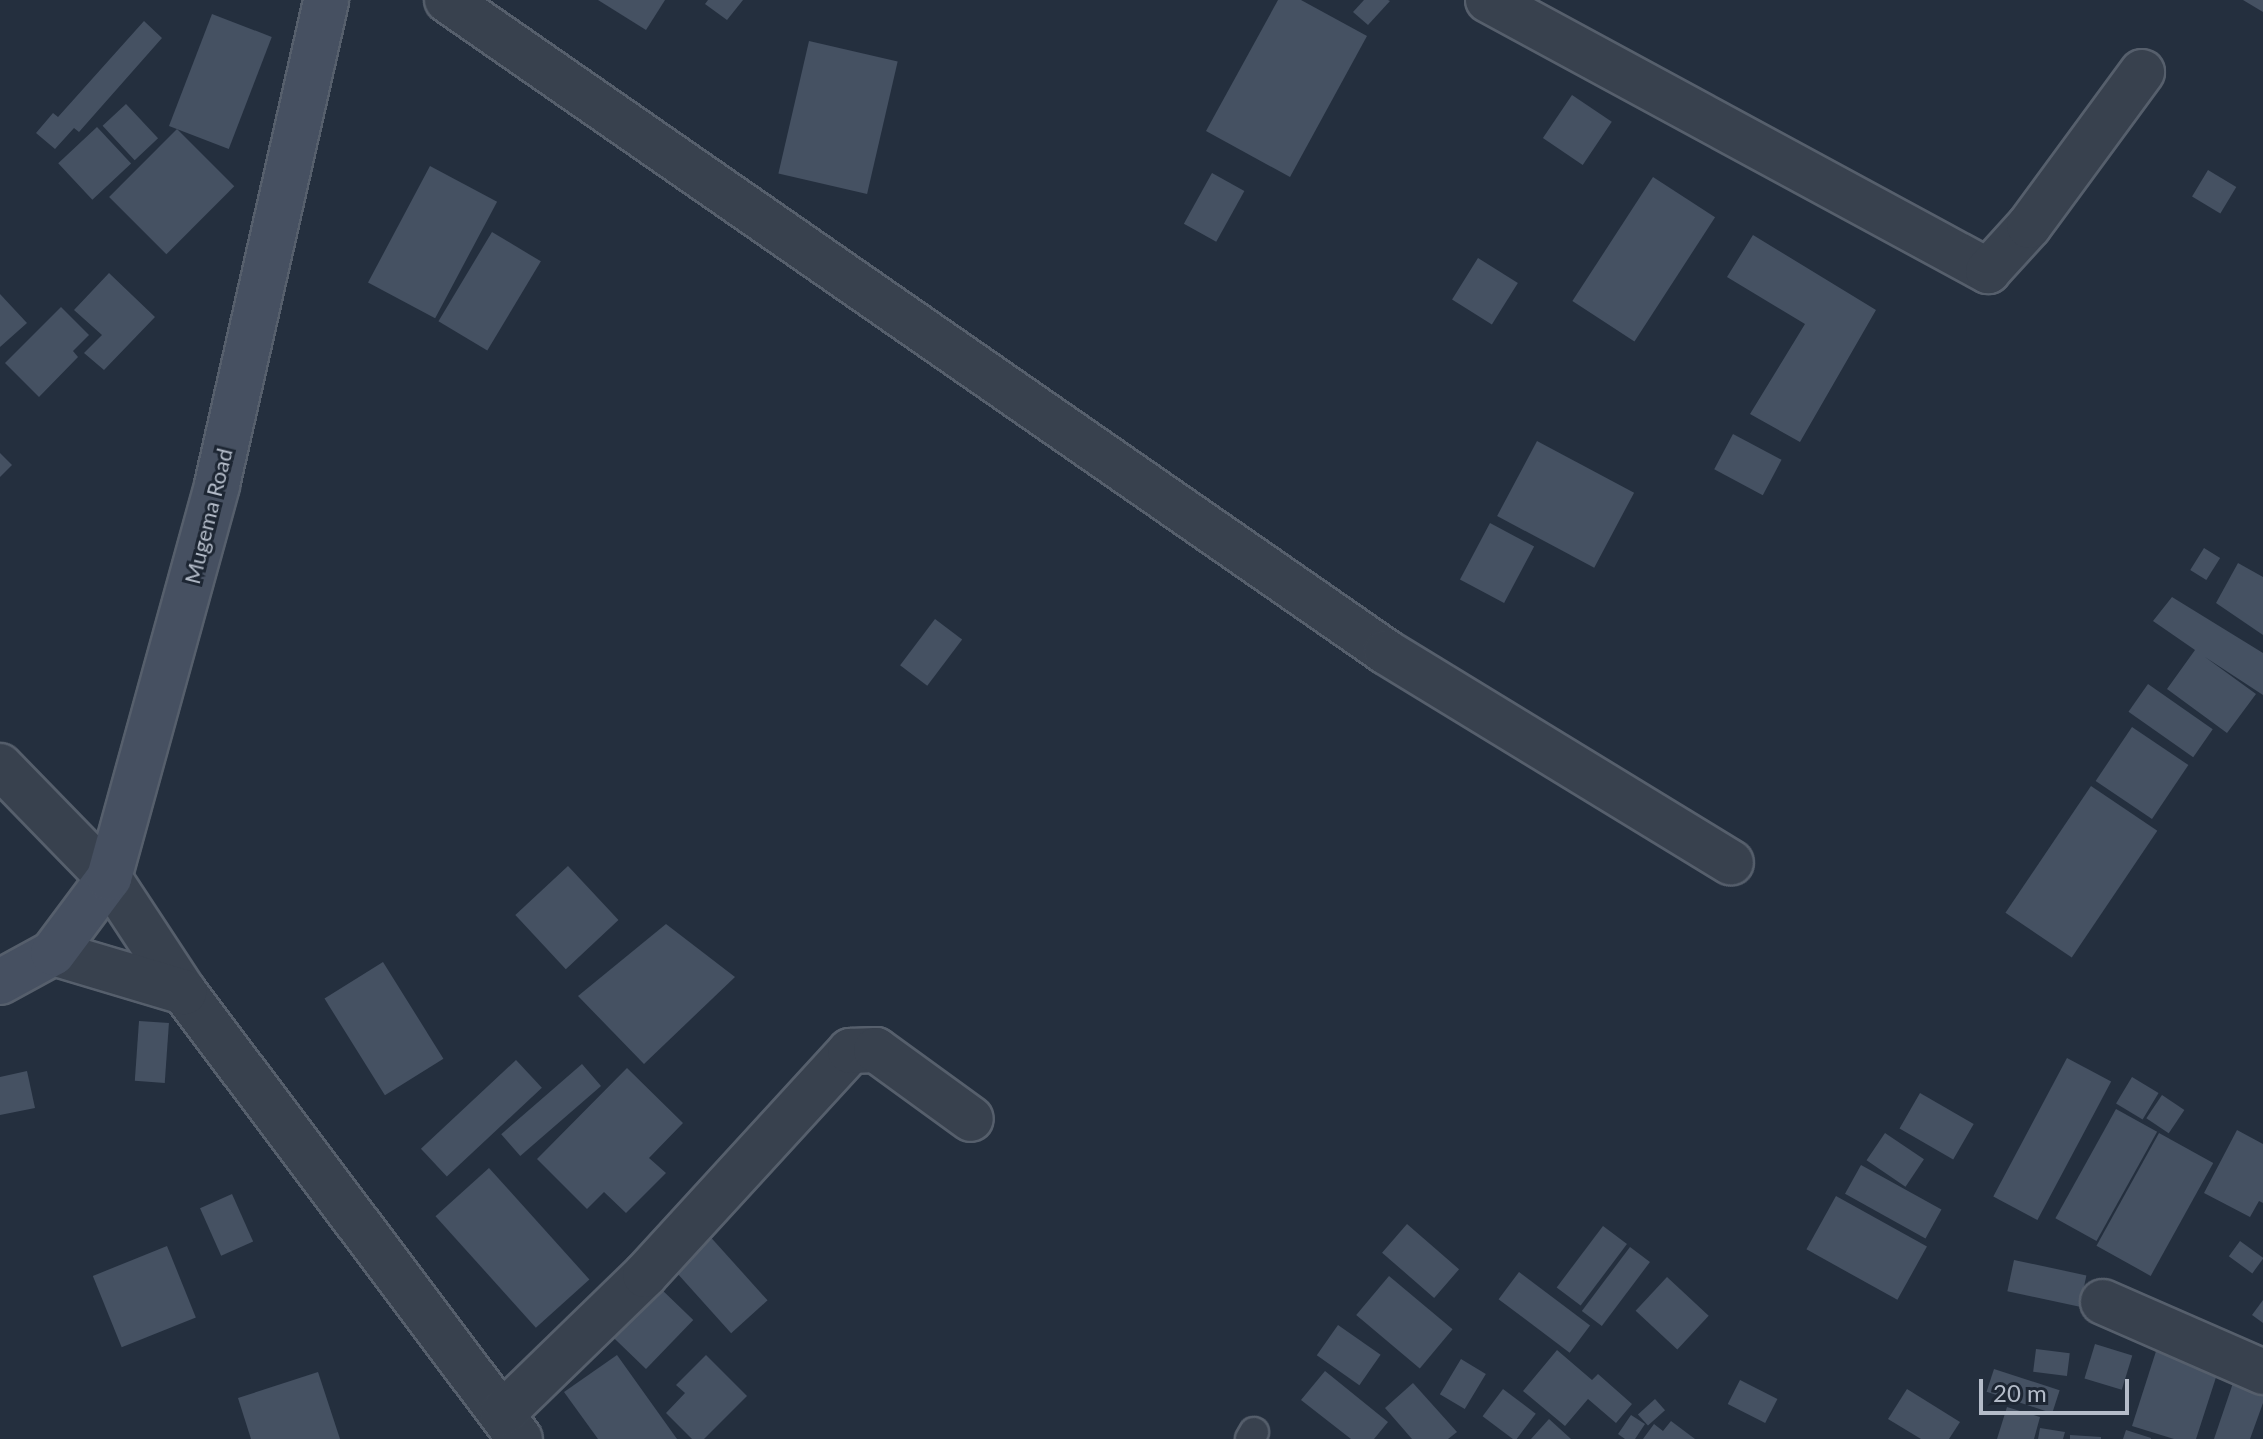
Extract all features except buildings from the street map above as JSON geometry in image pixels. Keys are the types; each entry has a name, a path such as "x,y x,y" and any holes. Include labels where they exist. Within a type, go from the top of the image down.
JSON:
{"street":[{"name":"Mugema Road","path":"0,982 53,953 109,878 217,485 326,0"},
{"path":"447,0 1386,652 1731,863"},
{"path":"1488,0 1988,271 2029,226 2142,72"},
{"path":"0,766 109,878 184,992 511,1427 850,1051 876,1050 971,1119"},
{"path":"53,953 184,992"},
{"path":"2103,1302 2263,1372"}]}
